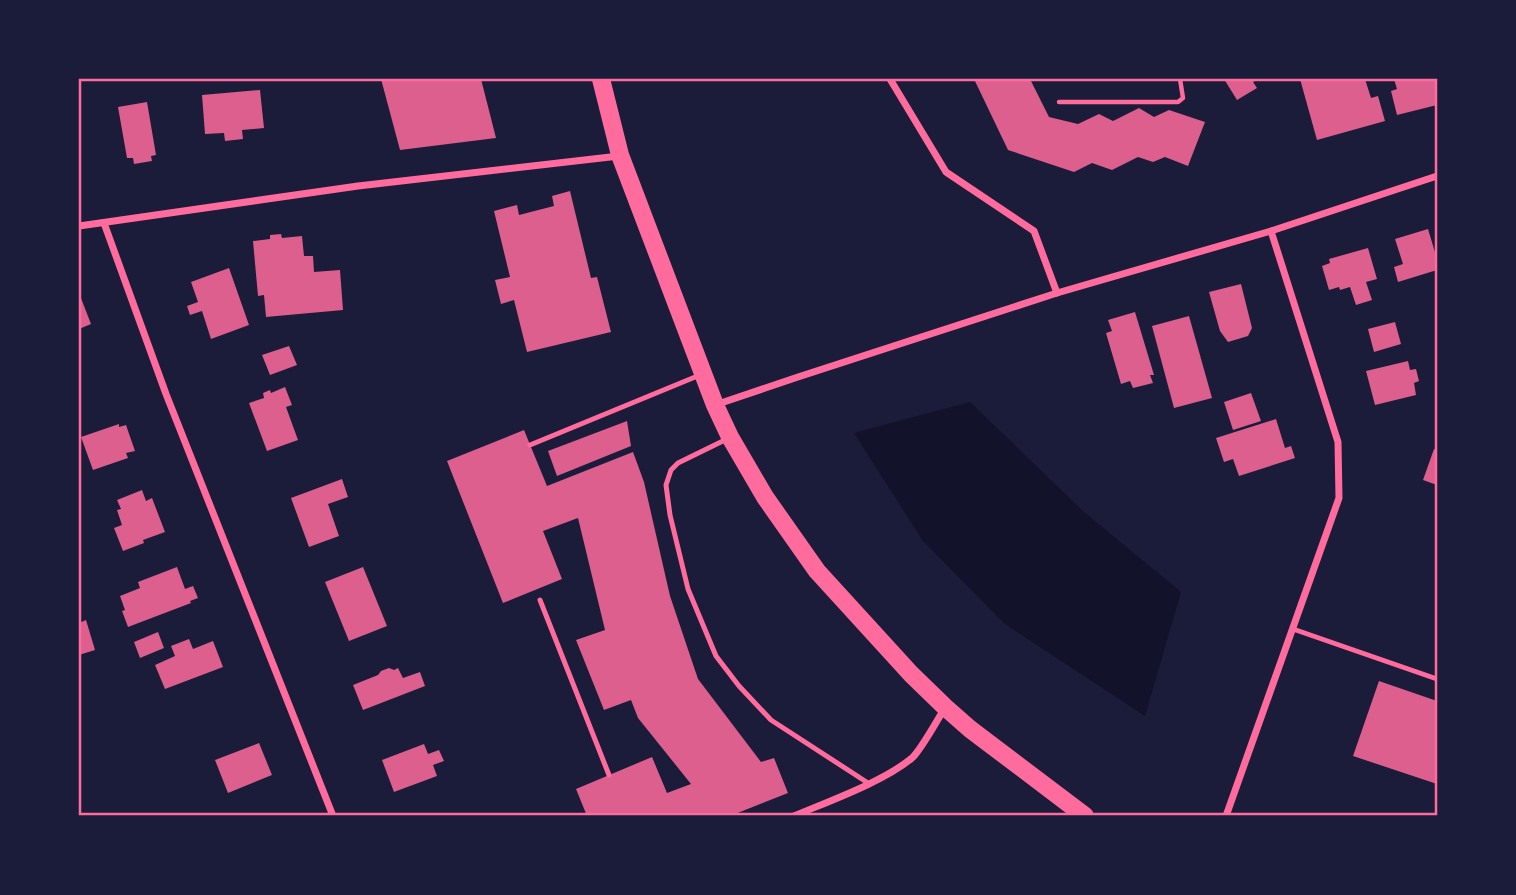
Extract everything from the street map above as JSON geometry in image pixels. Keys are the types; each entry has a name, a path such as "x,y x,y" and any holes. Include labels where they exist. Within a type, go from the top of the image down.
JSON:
{"main road":[{"path":"601,79 620,155 715,405 730,437 765,497 817,571 911,674 970,729 1085,816"}],"street":[{"path":"890,79 946,172 1034,231 1057,293"},
{"path":"79,226 358,186 620,155"},
{"path":"715,405 1057,293 1271,231 1437,176"},
{"path":"104,223 166,394 333,816"},
{"path":"1226,816 1339,498 1338,442 1271,231"},
{"path":"794,816 887,774 914,757 945,707"}],"lane":[{"path":"530,445 703,374"},
{"path":"730,437 678,463 671,470 666,485 670,515 688,589 716,656 739,686 771,720 868,783"},
{"path":"540,600 609,775"},
{"path":"1293,629 1437,680"}],"path":[{"path":"1059,102 1178,102 1183,98 1181,79"}],"shaded area":[{"path":"970,402 1084,512 1181,592 1145,716 1005,624 923,541 854,433"}],"building":[{"path":"381,79 481,79 496,138 400,150"},
{"path":"974,79 1030,79 1049,117 1078,124 1099,114 1113,121 1139,108 1154,117 1169,110 1205,122 1188,166 1165,157 1153,162 1138,157 1112,170 1092,163 1074,172 1008,150"},
{"path":"1224,79 1258,79 1253,82 1257,88 1237,100"},
{"path":"1300,79 1365,79 1371,98 1378,96 1385,121 1317,140"},
{"path":"1394,79 1437,79 1437,105 1397,115 1391,91 1397,89"},
{"path":"260,90 264,128 242,130 243,139 225,141 224,133 205,134 202,95"},
{"path":"147,102 156,155 151,156 152,161 134,164 133,158 127,158 118,107"},
{"path":"570,191 591,278 597,277 611,332 527,352 514,300 501,304 495,280 510,277 494,211 517,205 519,215 554,206 552,196"},
{"path":"1428,229 1437,259 1437,270 1398,282 1394,267 1403,264 1395,239"},
{"path":"281,234 282,238 302,236 304,256 313,256 314,272 340,270 343,310 266,317 264,295 258,296 253,241 270,239 270,235"},
{"path":"1368,248 1377,279 1366,282 1372,300 1356,305 1350,287 1329,290 1322,266 1330,263 1329,259"},
{"path":"229,268 249,325 211,339 202,311 190,315 187,306 198,302 191,282"},
{"path":"1241,284 1252,328 1248,336 1228,342 1220,331 1209,292"},
{"path":"79,293 91,324 79,329"},
{"path":"1135,312 1154,375 1150,375 1153,383 1133,388 1130,381 1121,384 1106,333 1112,331 1108,320"},
{"path":"1189,316 1212,398 1174,408 1152,326"},
{"path":"1395,322 1401,344 1374,352 1368,329"},
{"path":"289,346 297,365 270,375 262,355"},
{"path":"1408,361 1410,370 1416,369 1419,381 1414,383 1416,395 1375,405 1366,371"},
{"path":"285,387 292,405 286,407 298,440 267,451 249,403 264,398 263,393 270,390 271,393"},
{"path":"1251,393 1261,421 1233,430 1224,402"},
{"path":"1276,419 1285,448 1291,446 1295,458 1239,476 1233,459 1224,462 1216,438"},
{"path":"627,421 631,446 557,476 548,451"},
{"path":"119,424 119,427 126,425 135,451 126,453 128,458 93,470 81,437"},
{"path":"524,430 547,486 633,452 644,482 670,596 698,679 761,762 774,758 788,793 730,816 587,816 576,789 652,757 667,793 691,784 638,718 631,700 604,710 576,640 605,630 578,518 543,531 562,579 503,603 447,461"},
{"path":"1434,449 1437,450 1437,485 1423,480"},
{"path":"342,479 348,497 328,504 339,536 309,547 291,498"},
{"path":"142,490 146,501 152,498 165,532 123,551 114,528 122,525 117,510 121,509 117,500"},
{"path":"177,567 185,589 193,586 198,598 128,627 120,596 140,588 138,582"},
{"path":"363,567 387,626 349,641 325,582"},
{"path":"86,620 95,650 79,655 79,623"},
{"path":"158,632 164,648 140,658 134,642"},
{"path":"189,639 193,649 213,641 223,667 165,689 155,665 175,656 171,646"},
{"path":"389,668 398,668 403,678 420,672 425,686 363,710 353,685"},
{"path":"1379,681 1437,701 1437,784 1353,756"},
{"path":"259,743 272,775 228,793 215,760"},
{"path":"424,744 428,754 439,750 444,761 433,765 437,776 394,792 382,760"}]}
